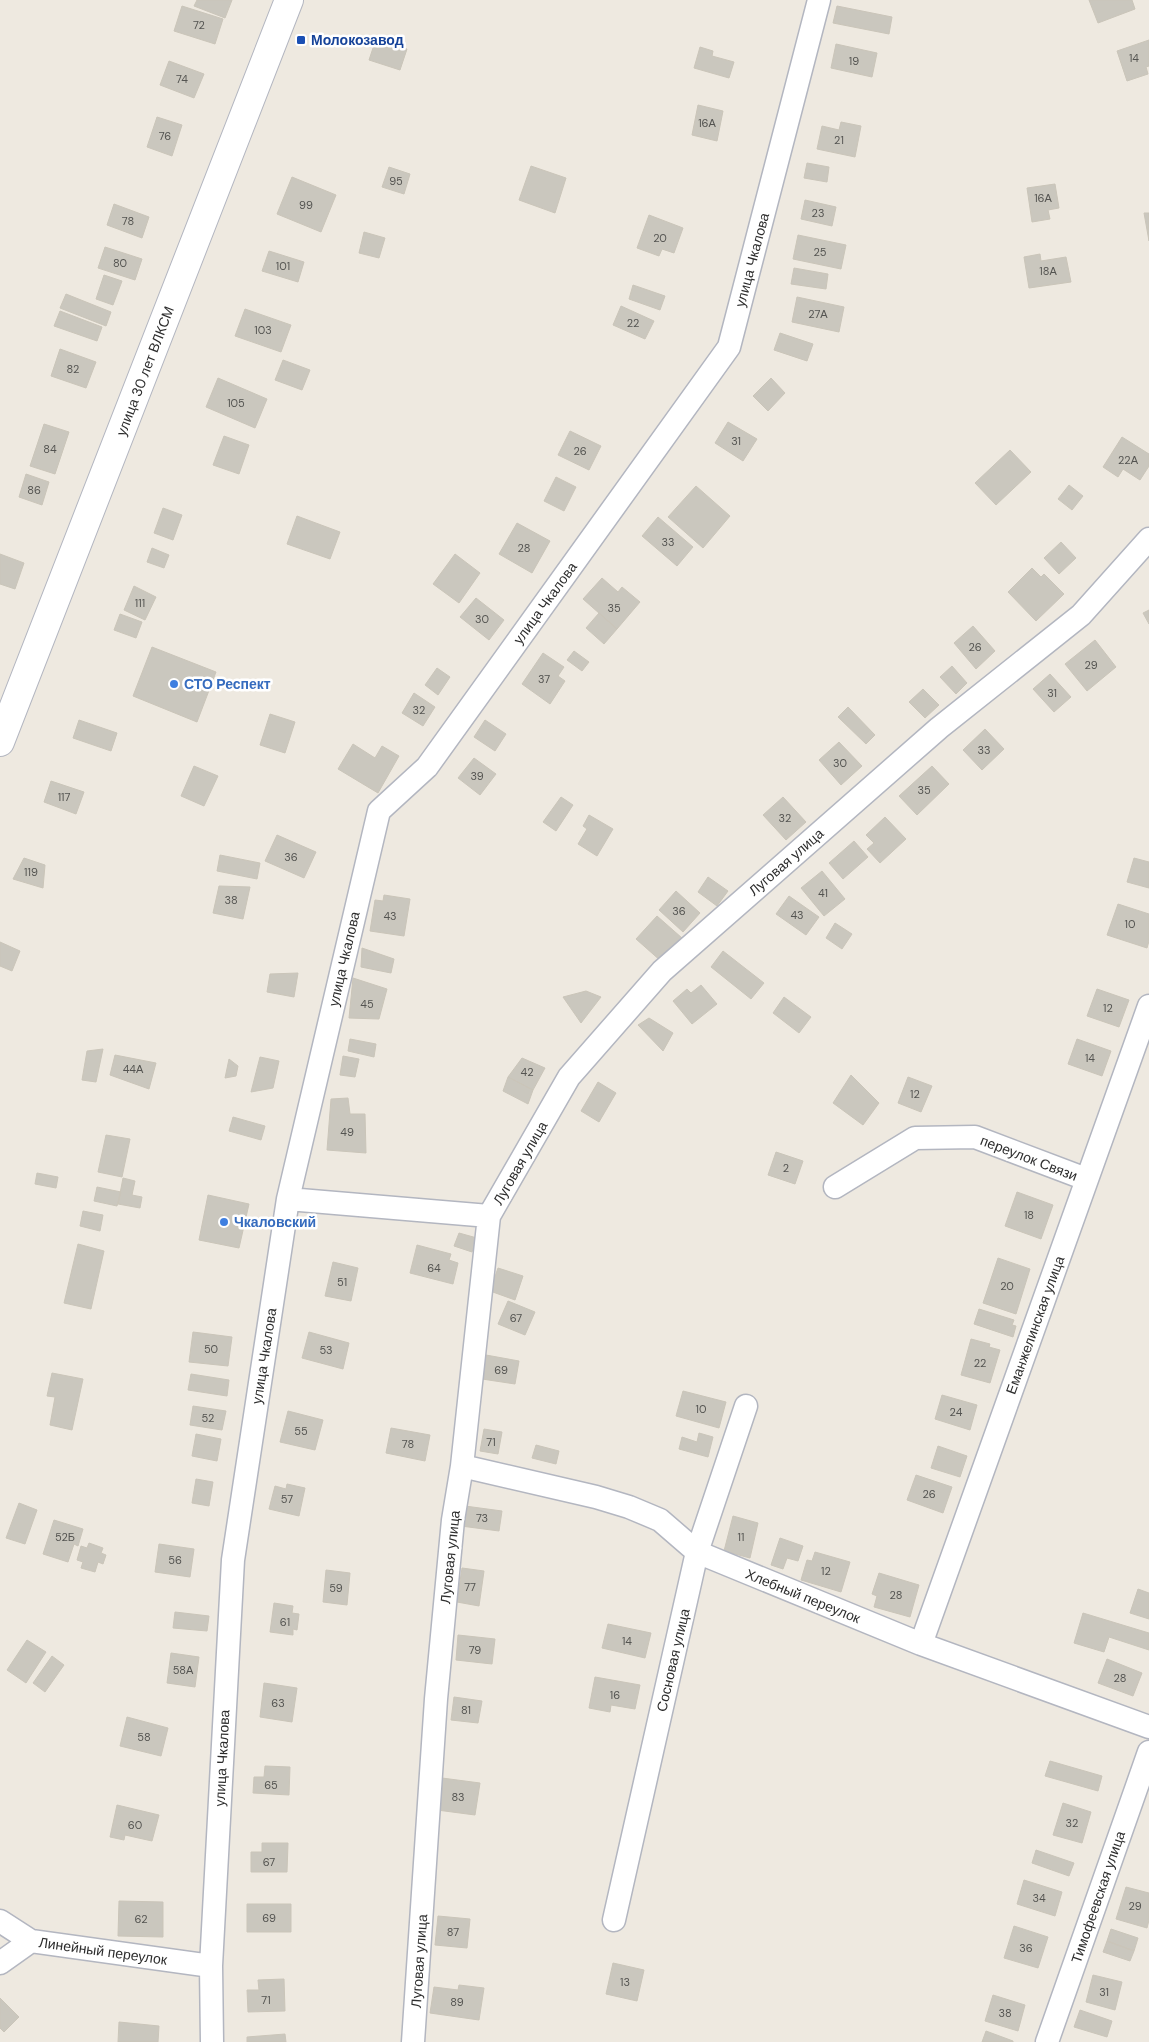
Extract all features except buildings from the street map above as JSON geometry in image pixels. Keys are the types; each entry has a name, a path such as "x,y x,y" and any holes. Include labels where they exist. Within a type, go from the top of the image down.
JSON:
{"main road":[{"name":"улица 30 лет ВЛКСМ","path":"0,742 8,699 289,0"}],"street":[{"name":"улица Чкалова","path":"212,2042 211,1966 233,1560 288,1199 378,810 427,767 729,347 819,0"},
{"name":"Луговая улица","path":"414,2042 436,1700 453,1520 462,1466 489,1216 569,1077 662,971 939,728 1081,615 1149,539"},
{"name":"Еманжелинская улица","path":"921,1644 1149,1006"},
{"name":"переулок Связи","path":"835,1187 915,1138 976,1137 1086,1179"},
{"path":"288,1199 489,1216"},
{"name":"Сосновая улица","path":"614,1920 697,1552 746,1406"},
{"name":"Хлебный переулок","path":"462,1466 628,1507 660,1520 697,1552 921,1644 1149,1727"},
{"name":"Тимофеевская улица","path":"1047,2042 1149,1752"},
{"name":"Линейный переулок","path":"0,1921 31,1940 211,1966"},
{"path":"0,1963 31,1940"}],"place":[{"name":"Молокозавод","path":"301,40"},
{"name":"СТО Респект","path":"174,684"},
{"name":"Чкаловский","path":"224,1222"}]}
